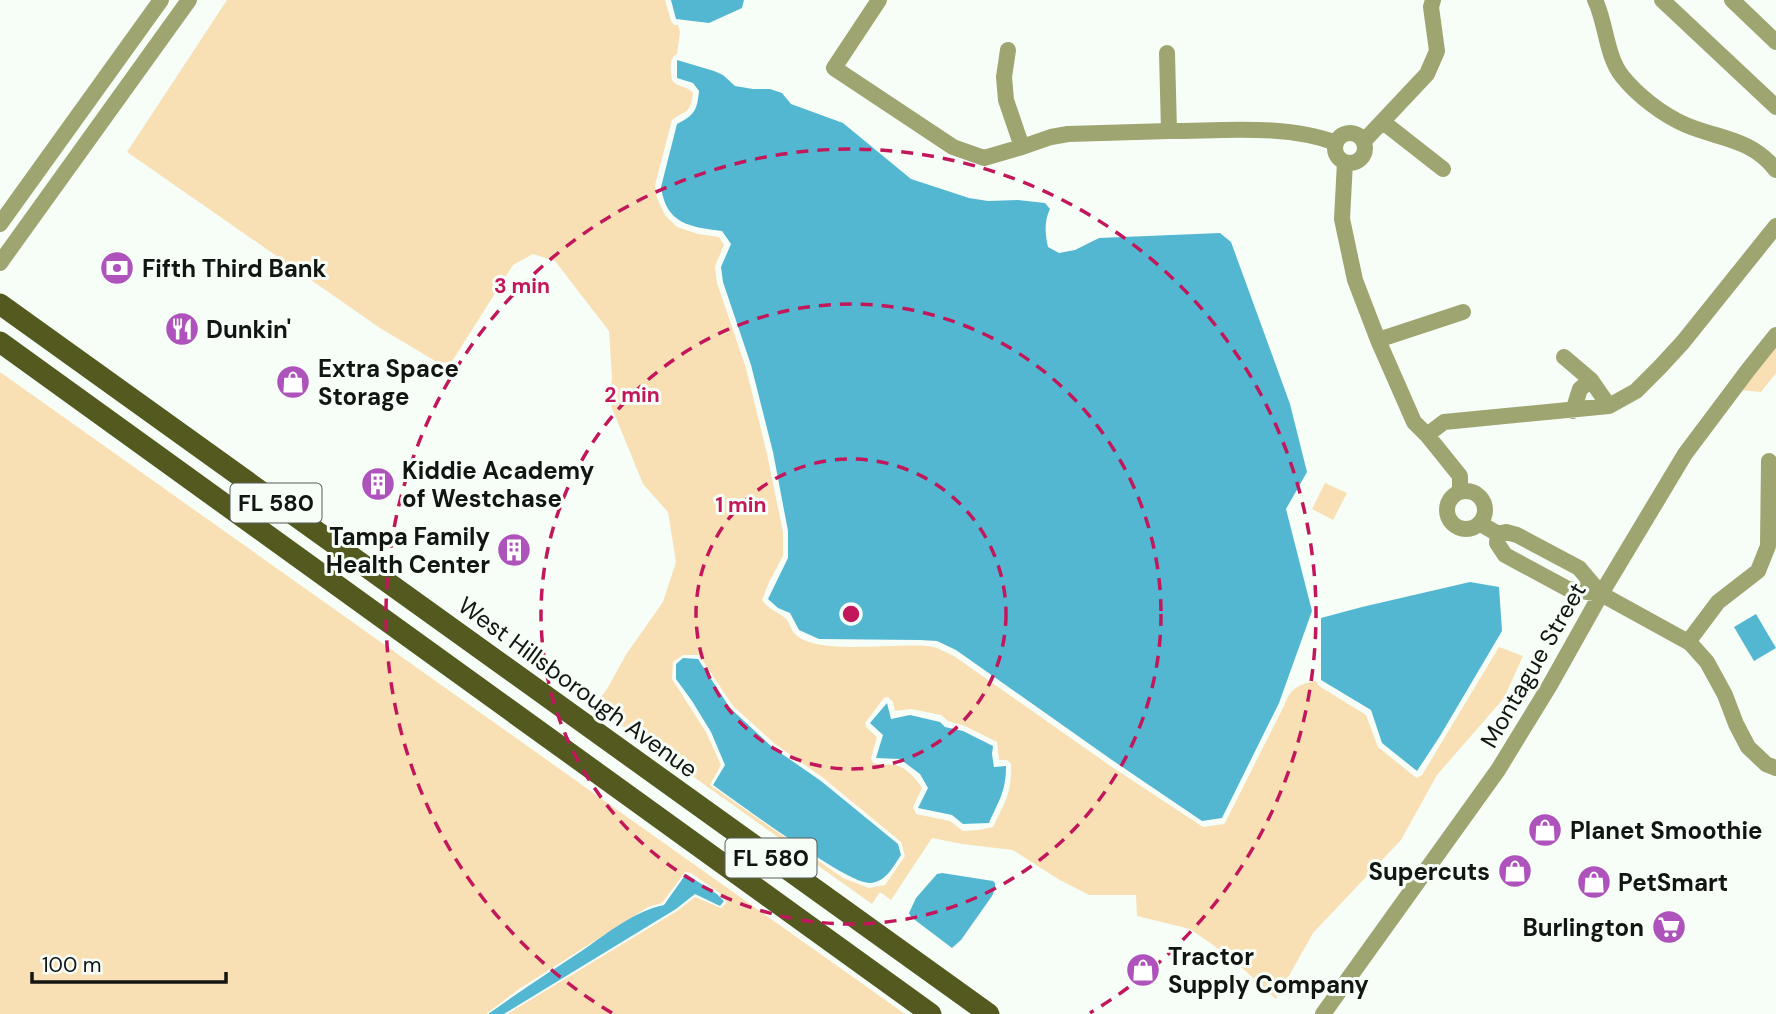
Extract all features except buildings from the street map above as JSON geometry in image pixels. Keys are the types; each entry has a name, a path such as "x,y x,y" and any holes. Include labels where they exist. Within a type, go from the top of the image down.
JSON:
{"main road":[{"name":"West Hillsborough Avenue","path":"0,304 989,1014"},
{"name":"FL 580","path":"0,342 931,1014"}],"street":[{"path":"0,224 161,0"},
{"path":"0,263 189,0"},
{"path":"879,0 834,68 953,147 984,158 1068,134 1271,131 1319,137 1336,143"},
{"path":"1364,141 1427,74 1437,51 1431,7 1433,0"},
{"path":"1595,0 1620,75 1638,92 1660,111 1687,125 1736,140 1769,160 1776,170"},
{"path":"1662,0 1776,107"},
{"path":"1732,0 1776,42"},
{"path":"1008,50 1004,77 1006,100 1022,147"},
{"path":"1167,53 1169,131"},
{"path":"1383,122 1443,169"},
{"path":"1342,135 1357,135 1364,141 1363,156 1355,162 1341,160 1336,152 1336,143 1342,135"},
{"path":"1345,162 1342,219 1355,280 1378,341 1414,422 1461,477 1461,490"},
{"path":"1427,435 1444,422 1609,407 1636,391 1683,342 1776,226"},
{"path":"1378,341 1463,312"},
{"name":"Montague Street","path":"1323,1014 1498,770 1685,454 1776,335"},
{"path":"1564,357 1591,380 1609,407"},
{"path":"1573,411 1580,389 1591,380"},
{"path":"1688,642 1718,602 1758,571 1768,546 1769,461"},
{"path":"1461,490 1478,493 1487,507 1481,524 1469,530 1452,524 1446,510 1451,497 1461,490"},
{"path":"1481,524 1498,534 1506,532 1517,535 1580,568 1601,594"},
{"path":"1498,534 1497,543 1505,555 1568,589 1601,594 1688,642 1707,662 1748,747 1766,764 1776,768"}],"shaded area":[{"path":"227,0 665,0 671,21 678,25 680,32 677,54 671,62 672,80 693,93 689,108 672,120 655,185 657,198 665,215 677,227 719,237 724,245 715,266 717,283 746,368 783,532 783,556 762,600 787,620 795,634 806,641 822,645 934,647 954,656 1109,765 1203,827 1224,824 1286,700 1292,691 1300,686 1316,681 1319,686 1366,715 1378,747 1417,778 1422,775 1499,647 1523,656 1504,698 1437,775 1401,840 1313,933 1276,999 1229,956 1190,929 1137,916 1136,895 1089,895 1013,850 932,838 891,900 880,892 872,904 594,706 663,602 676,562 668,512 643,484 610,403 612,377 609,331 555,261 533,254 513,265 451,363 437,362 380,328 127,152","holes":["683,655 699,655 733,706 775,744 822,777 901,842 905,856 885,885 869,888 843,878 710,785 721,765 706,732 672,679 673,662","888,697 893,702 895,711 911,709 941,715 948,721 965,726 997,742 999,760 1007,760 1011,764 1011,774 1007,797 993,827 963,831 950,821 916,814 913,807 922,788 914,778 896,765 873,763 871,758 877,737 865,723 884,698"]},
{"path":"1776,346 1776,373 1761,392 1741,390"},
{"path":"0,372 905,1014 507,1014 677,911 695,897 721,908 727,902 718,892 691,873 685,872 662,903 648,907 519,989 486,1014 0,1014"},
{"path":"1325,483 1347,493 1333,520 1312,509"}],"water":[{"path":"671,0 744,0 742,8 709,23 676,19"},
{"path":"677,60 723,75 735,86 770,89 782,93 791,104 843,123 911,179 969,198 1045,203 1050,209 1046,228 1048,247 1059,253 1075,250 1099,238 1220,233 1231,242 1290,404 1307,472 1286,509 1312,611 1279,703 1222,818 1202,821 956,650 937,641 819,639 799,630 790,613 778,608 768,599 788,558 788,531 773,452 751,365 723,282 721,267 731,244 722,231 690,225 674,216 668,209 661,187 677,124 691,115 696,107 699,91 693,83 677,78"},
{"path":"1470,582 1499,587 1502,631 1417,771 1382,743 1371,710 1321,680 1321,618"},
{"path":"1756,614 1776,648 1754,661 1734,627"},
{"path":"683,658 698,659 730,708 772,747 821,781 898,844 901,855 885,877 870,883 840,871 713,785 725,765 711,732 676,679 676,664"},
{"path":"887,703 891,719 910,715 940,722 945,727 963,731 993,746 994,767 1006,766 1006,775 1001,796 989,823 963,824 952,815 918,808 928,788 920,774 900,759 876,758 883,735 870,723"},
{"path":"686,874 717,894 724,901 720,906 695,894 676,909 504,1014 488,1014 622,923 664,905"},
{"path":"937,874 995,883 992,896 961,940 952,948 909,913 916,898"}],"place":[{"name":"Fifth Third Bank","path":"117,268"},
{"name":"Dunkin'","path":"182,329"},
{"name":"Extra Space Storage","path":"293,382"},
{"name":"Kiddie Academy of Westchase","path":"378,484"},
{"name":"Tampa Family Health Center","path":"514,550"},
{"name":"Planet Smoothie","path":"1545,830"},
{"name":"Supercuts","path":"1515,871"},
{"name":"PetSmart","path":"1594,882"},
{"name":"Burlington","path":"1669,927"},
{"name":"Tractor Supply Company","path":"1143,970"}]}
